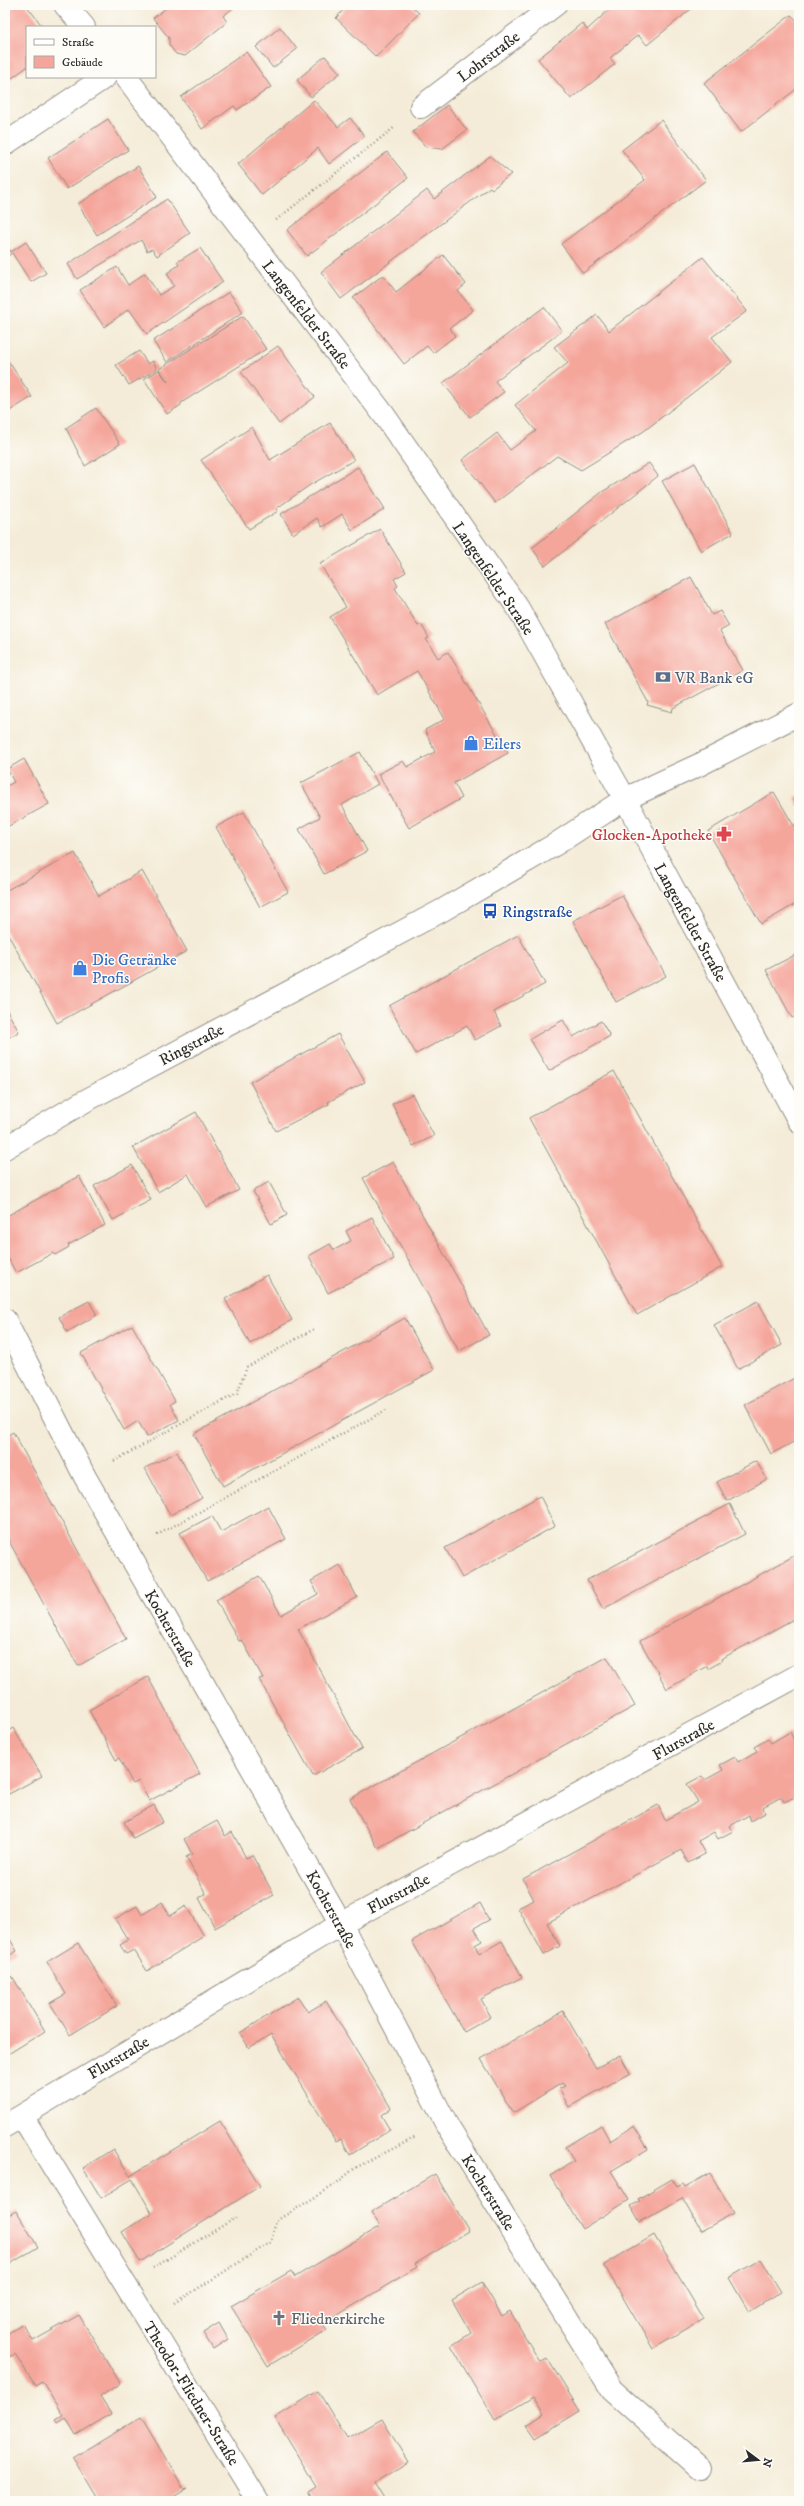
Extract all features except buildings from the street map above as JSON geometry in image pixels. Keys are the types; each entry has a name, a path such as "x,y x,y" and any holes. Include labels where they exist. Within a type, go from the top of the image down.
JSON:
{"street":[{"path":"65,5 83,26"},
{"name":"Lohrstraße","path":"421,107 555,5"},
{"path":"5,144 104,78"},
{"name":"Langenfelder Straße","path":"127,78 384,415 518,608 625,799 799,1121"},
{"name":"Ringstraße","path":"5,1148 85,1101 441,911 556,844 625,799 701,764 799,714"},
{"name":"Kocherstraße","path":"5,1320 86,1477 127,1552 340,1924 448,2127 612,2390 700,2468"},
{"name":"Flurstraße","path":"14,2121 340,1924 799,1675"},
{"name":"Theodor-Fliedner-Straße","path":"14,2121 126,2285 258,2501"}],"path":[{"path":"272,223 421,107"},
{"path":"86,1477 237,1393 248,1367 314,1329"},
{"path":"127,1552 386,1410"},
{"path":"147,2320 271,2242 276,2221 333,2186 355,2168 408,2140 448,2127"},
{"path":"126,2285 237,2217"}],"place":[{"name":"VR Bank eG","path":"663,677"},
{"name":"Eilers","path":"471,743"},
{"name":"Glocken-Apotheke","path":"724,834"},
{"name":"Ringstraße","path":"490,911"},
{"name":"Die Getränke Profis","path":"80,968"},
{"name":"Fliednerkirche","path":"279,2318"}]}
